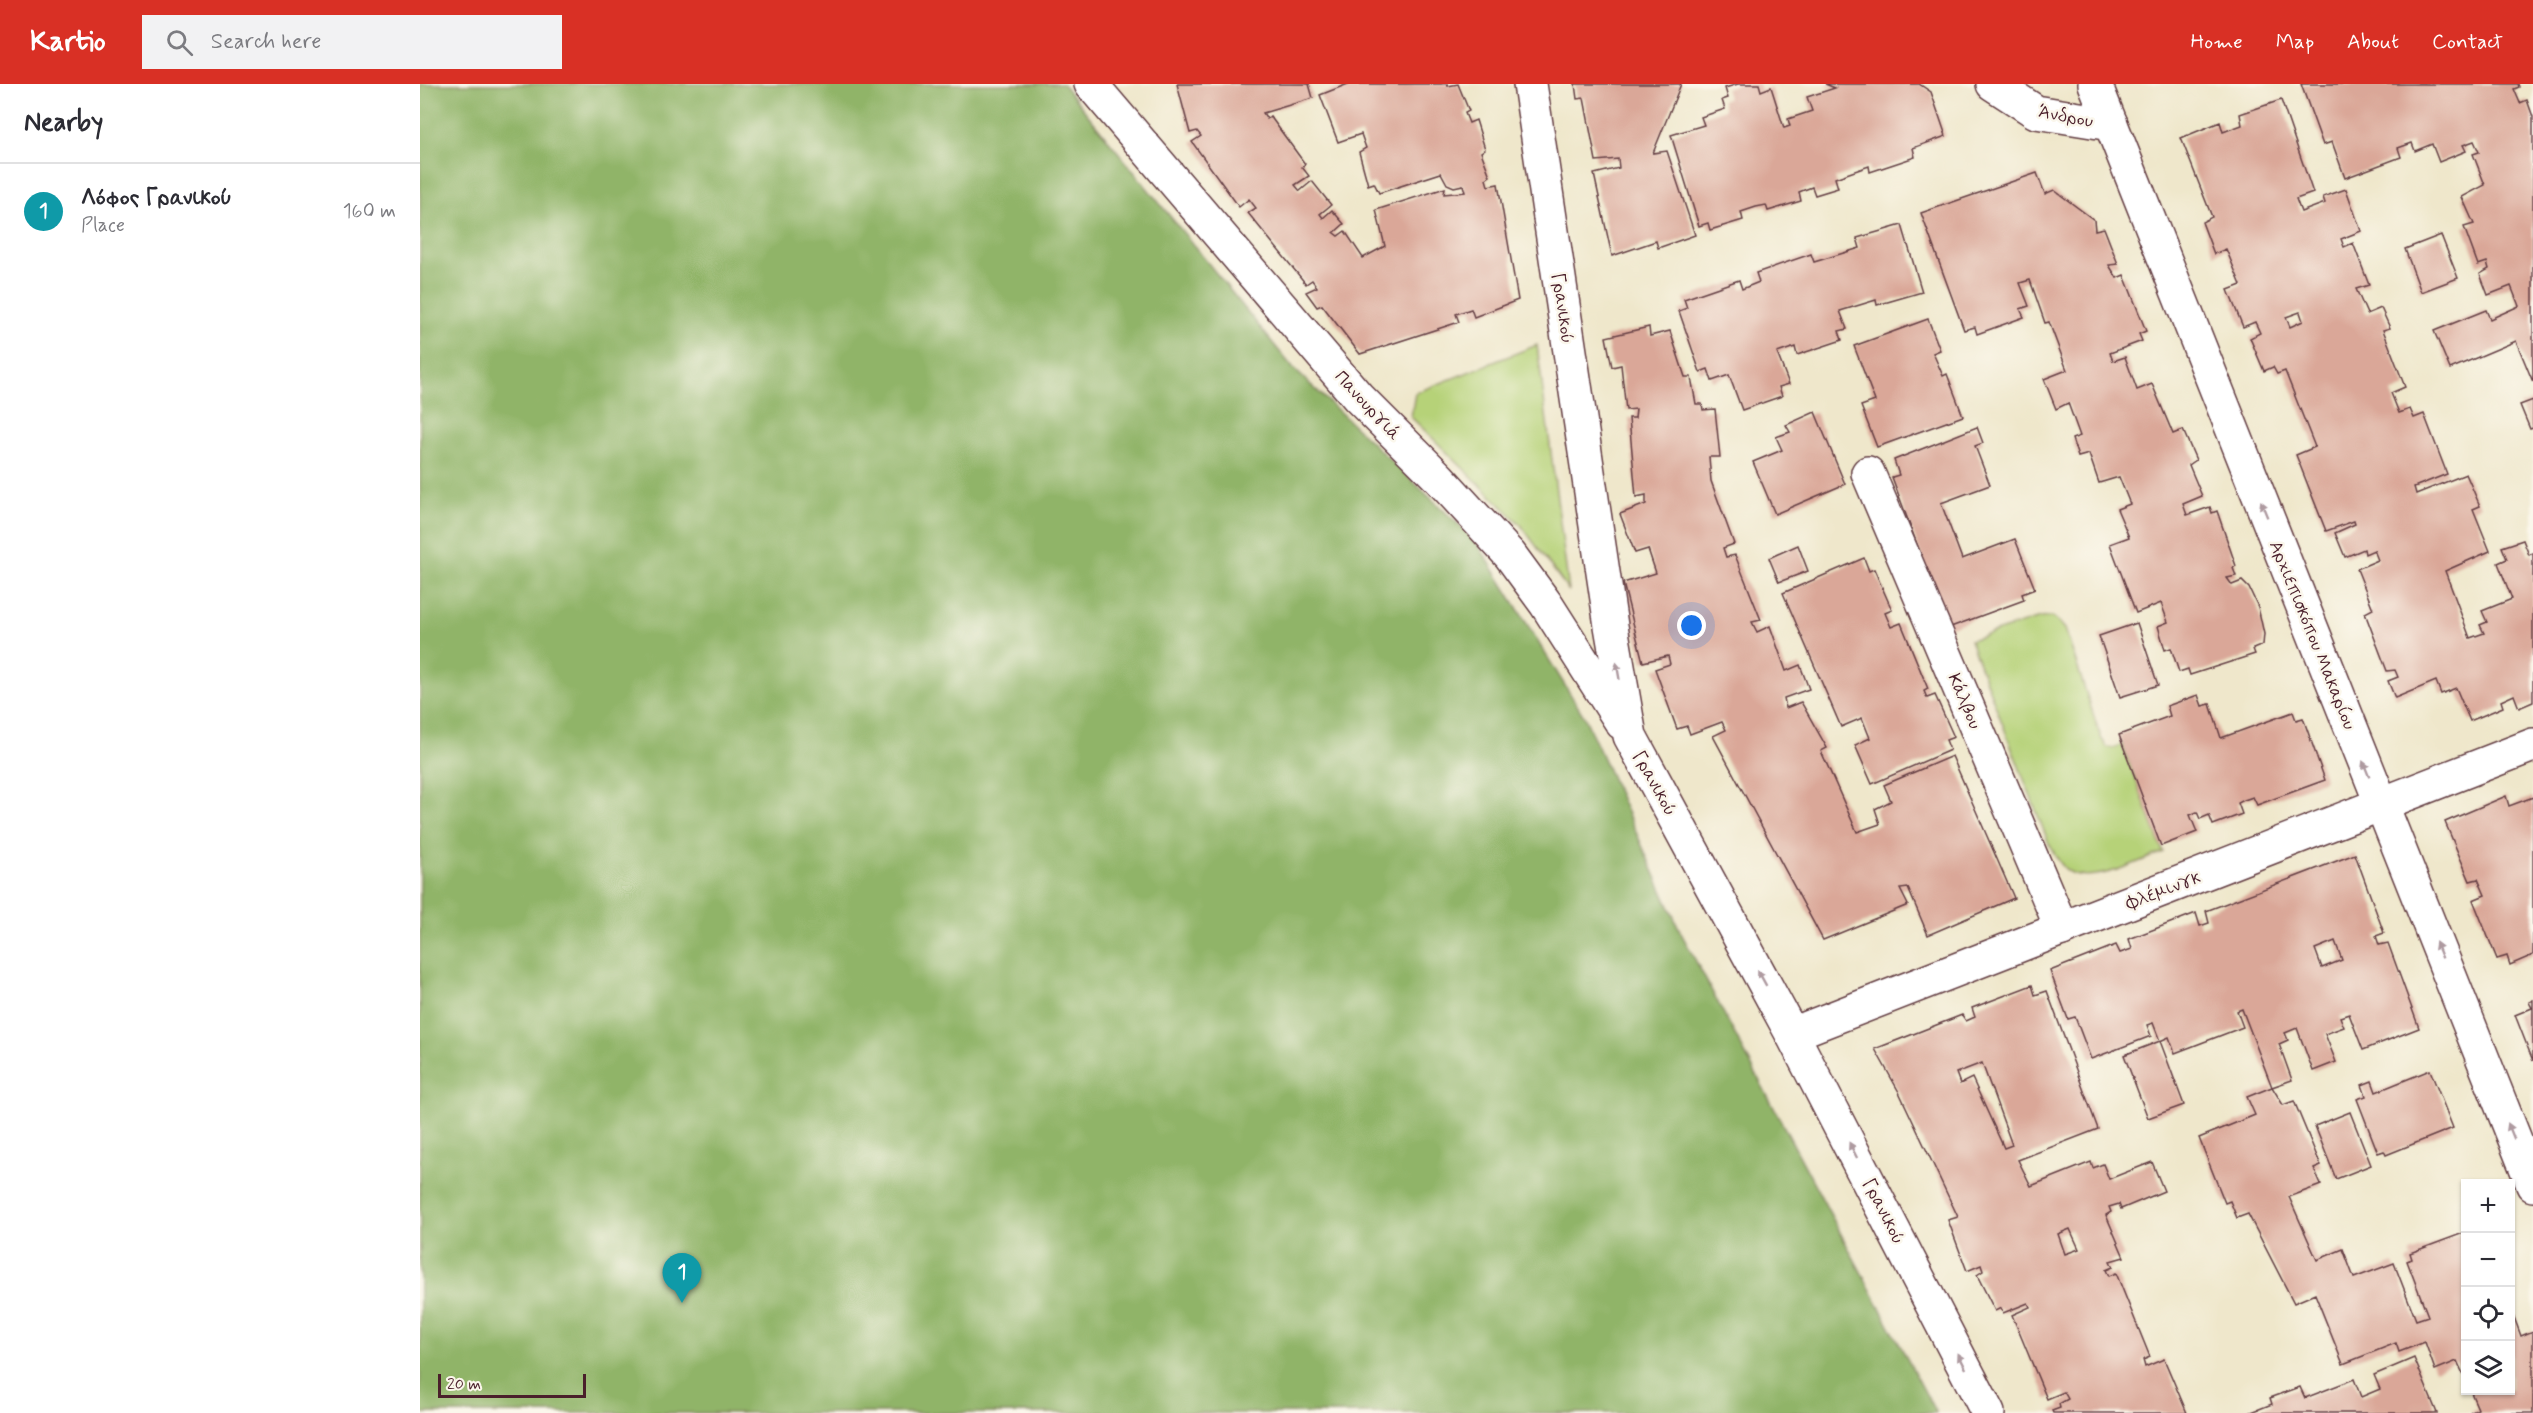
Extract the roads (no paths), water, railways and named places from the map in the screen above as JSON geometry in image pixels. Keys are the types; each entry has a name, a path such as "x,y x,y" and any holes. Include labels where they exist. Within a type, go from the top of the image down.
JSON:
{"street":[{"name":"Πανουργιά","path":"1091,84 1358,397 1439,478 1510,555 1546,604 1630,736"},
{"name":"Γρανικού","path":"1530,84 1609,614 1630,736 1792,1034 1988,1413"},
{"name":"Άνδρου","path":"1993,84 2037,112 2111,124"},
{"name":"Αρχιεπισκόπου Μακαρίου","path":"2095,84 2533,1185"},
{"name":"Κάλβου","path":"1868,472 2062,929"},
{"name":"Φλέμινγκ","path":"1792,1034 2533,745"}],"place":[{"name":"Λόφος Γρανικού","path":"682,1303"}]}
